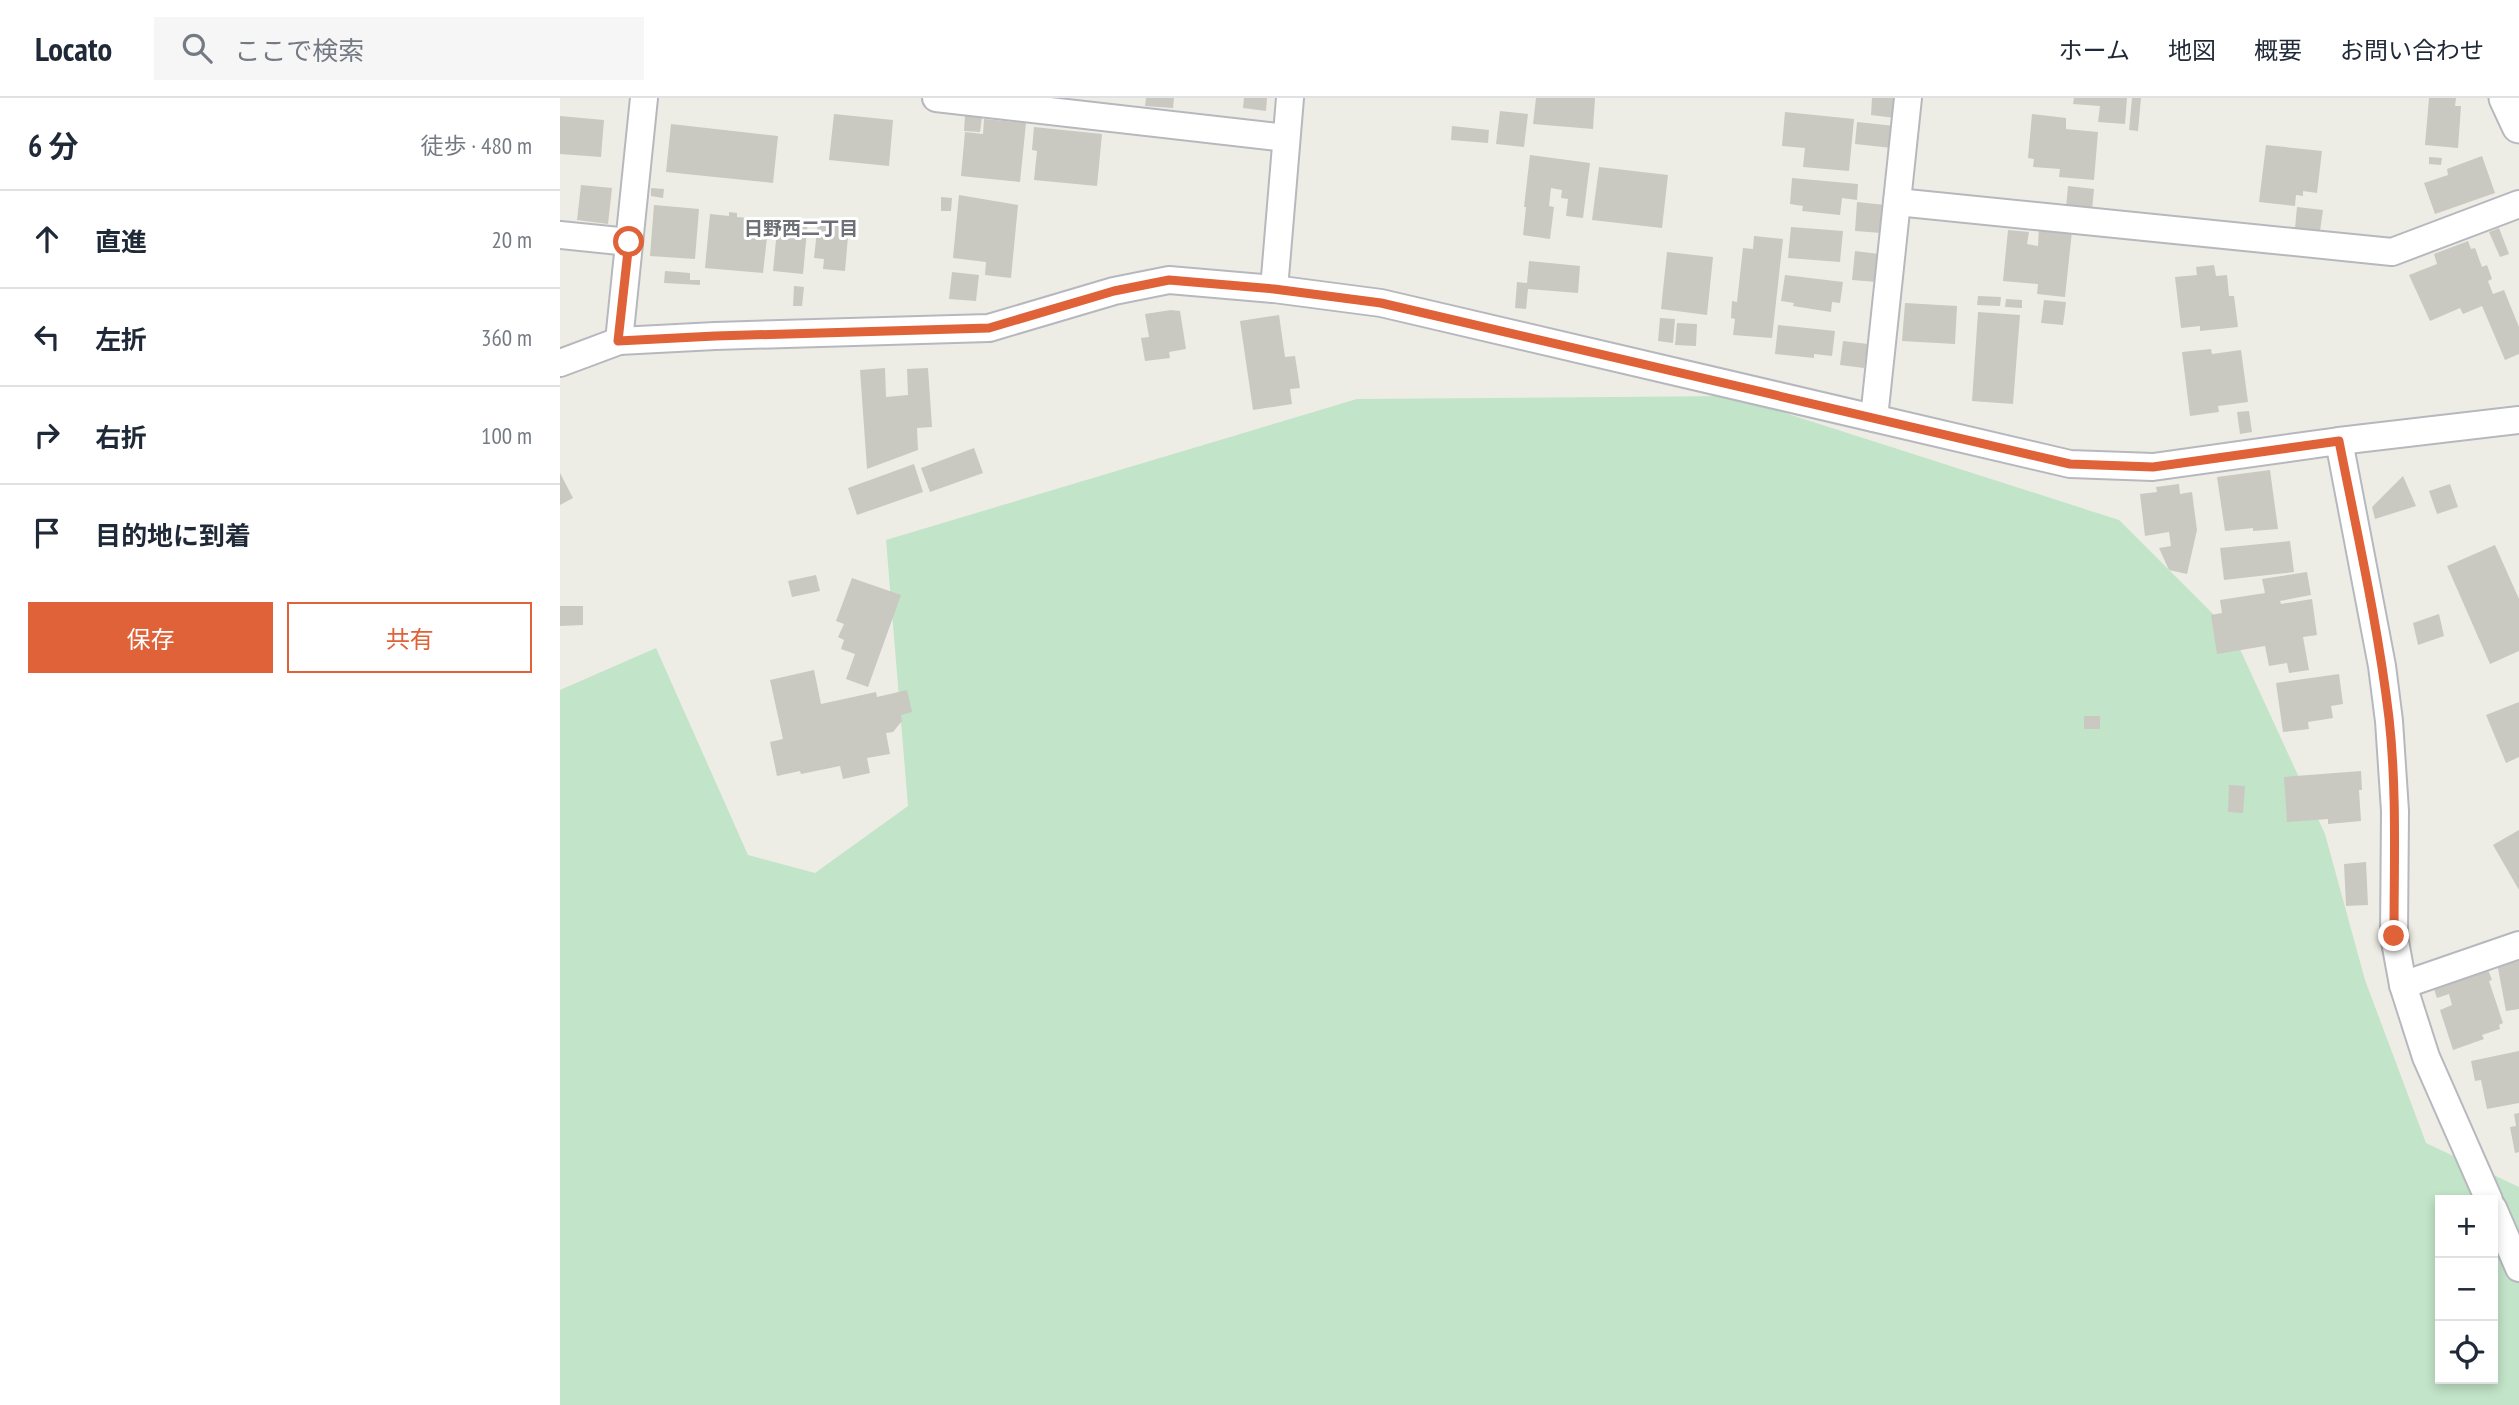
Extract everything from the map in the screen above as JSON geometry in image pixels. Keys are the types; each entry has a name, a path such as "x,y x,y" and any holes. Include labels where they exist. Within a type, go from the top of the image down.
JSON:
{"street":[{"path":"618,341 644,98"},
{"path":"936,98 1286,138"},
{"path":"1274,289 1290,98"},
{"path":"1874,418 1908,98"},
{"path":"2506,98 2519,126"},
{"path":"1897,202 2392,252 2519,204"},
{"path":"560,235 629,242"},
{"path":"560,363 618,341 989,328 1114,291 1169,280 1274,289 1381,303 2070,464 2153,467 2519,420"},
{"path":"2339,441 2382,666 2389,721 2395,811 2394,936 2403,985 2426,1056 2487,1195"},
{"path":"2403,985 2519,945"},
{"path":"2498,1220 2519,1268"}],"green space":[{"path":"1732,396 2119,520 2233,634 2325,834 2365,980 2426,1143 2519,1187 2519,1405 560,1405 560,690 656,648 748,855 815,873 908,806 886,540 1357,399"}],"building":[{"path":"1146,98 1174,98 1173,108 1145,106"},
{"path":"1244,98 1267,98 1266,111 1243,108"},
{"path":"1536,98 1595,98 1593,129 1533,124"},
{"path":"1872,98 1897,98 1895,118 1871,115"},
{"path":"2074,98 2127,98 2125,124 2098,122 2100,106 2073,104"},
{"path":"2132,98 2141,98 2138,131 2129,130"},
{"path":"2429,98 2456,98 2455,106 2461,106 2458,148 2425,145"},
{"path":"1500,111 1528,114 1524,147 1496,144"},
{"path":"1785,112 1854,119 1849,171 1803,167 1805,148 1782,146"},
{"path":"834,114 893,120 889,166 829,160"},
{"path":"2032,114 2066,118 2066,129 2098,132 2094,180 2059,177 2060,169 2033,167 2034,159 2028,158"},
{"path":"965,115 982,117 980,132 964,131"},
{"path":"560,116 604,120 601,157 560,154"},
{"path":"984,119 1026,123 1020,182 961,176 965,132 983,134"},
{"path":"1857,122 1895,126 1892,148 1855,144"},
{"path":"671,124 778,136 773,183 666,172"},
{"path":"1452,126 1489,130 1488,143 1451,140"},
{"path":"1034,127 1102,134 1097,186 1034,180 1037,151 1032,150"},
{"path":"2266,145 2322,151 2317,193 2303,191 2303,196 2296,195 2295,206 2259,202"},
{"path":"1530,155 1590,163 1583,218 1566,216 1568,199 1561,198 1562,190 1551,188 1549,206 1554,207 1550,239 1523,235"},
{"path":"2482,156 2495,193 2435,214 2424,183 2448,175 2447,169"},
{"path":"2429,157 2442,158 2441,165 2429,164"},
{"path":"1599,167 1668,175 1662,228 1592,220"},
{"path":"1792,178 1858,184 1857,200 1842,198 1840,215 1802,211 1803,206 1790,204"},
{"path":"581,185 612,188 608,224 577,220"},
{"path":"2068,186 2094,189 2092,210 2066,208"},
{"path":"651,188 664,189 663,198 651,196"},
{"path":"959,195 1018,205 1011,278 985,275 986,262 953,258"},
{"path":"941,197 952,198 951,211 941,211"},
{"path":"1857,202 1885,205 1882,233 1855,231"},
{"path":"654,205 699,209 695,259 650,256"},
{"path":"2297,207 2323,210 2320,231 2295,228"},
{"path":"729,212 737,213 737,217 769,220 763,273 705,268 710,214 729,216"},
{"path":"785,218 808,220 803,274 773,271 778,220 784,222"},
{"path":"818,222 849,225 845,271 823,269 824,259 814,258"},
{"path":"1791,227 1843,231 1840,262 1788,258"},
{"path":"2039,227 2072,231 2065,297 2037,294 2038,284 2003,281 2008,230 2029,232 2027,244 2038,246"},
{"path":"2499,228 2509,254 2500,257 2489,232"},
{"path":"1754,236 1783,239 1772,338 1733,335 1735,319 1731,318 1732,301 1737,302 1743,248 1753,249"},
{"path":"2468,241 2471,249 2475,248 2482,267 2487,265 2492,279 2488,281 2493,294 2504,290 2519,327 2519,354 2505,360 2482,306 2463,314 2460,308 2430,321 2409,275 2437,264 2434,254"},
{"path":"1855,251 1879,254 1877,282 1852,280"},
{"path":"1667,252 1713,257 1707,315 1661,309"},
{"path":"1529,261 1580,266 1578,293 1528,289 1526,309 1515,308 1517,282 1527,283"},
{"path":"2214,265 2216,276 2227,275 2229,296 2234,296 2238,327 2200,331 2200,326 2181,328 2175,277 2197,275 2196,267"},
{"path":"665,271 690,273 690,280 700,280 700,285 664,283"},
{"path":"952,272 979,275 976,301 949,299"},
{"path":"1785,275 1843,282 1840,303 1832,302 1831,312 1793,306 1794,303 1781,301"},
{"path":"794,286 804,287 802,306 793,306"},
{"path":"1978,296 2001,297 2000,306 1977,305"},
{"path":"2006,299 2022,300 2022,308 2005,307"},
{"path":"2044,300 2066,302 2063,325 2041,323"},
{"path":"1905,303 1957,306 1955,344 1902,341"},
{"path":"1180,311 1186,349 1169,352 1170,358 1145,361 1141,338 1149,337 1145,314"},
{"path":"1978,312 2020,315 2013,404 1972,401"},
{"path":"1279,315 1285,357 1295,356 1300,388 1290,389 1292,404 1253,410 1240,321"},
{"path":"1660,318 1675,319 1673,343 1658,341"},
{"path":"1677,323 1697,324 1696,346 1675,345"},
{"path":"1778,325 1835,331 1832,356 1814,354 1814,358 1775,354"},
{"path":"1843,341 1868,344 1864,368 1840,365"},
{"path":"2211,349 2212,354 2241,350 2248,402 2218,406 2219,412 2190,416 2182,352"},
{"path":"885,368 886,397 908,395 907,369 928,368 932,427 917,428 918,450 867,469 860,370"},
{"path":"2249,411 2252,432 2240,434 2237,412"},
{"path":"974,448 983,473 930,492 921,468"},
{"path":"914,464 923,492 857,515 848,488"},
{"path":"2270,470 2278,529 2225,531 2217,477"},
{"path":"560,473 573,498 560,505"},
{"path":"2403,476 2416,506 2375,519 2372,507"},
{"path":"2179,484 2180,494 2192,492 2197,530 2187,574 2169,570 2159,548 2171,546 2169,532 2145,536 2140,494 2157,492 2156,487"},
{"path":"2450,484 2458,507 2437,514 2429,491"},
{"path":"2290,541 2294,572 2224,580 2220,548"},
{"path":"2495,545 2519,599 2519,651 2490,664 2447,566"},
{"path":"2307,572 2311,595 2280,601 2281,604 2312,599 2317,635 2303,637 2309,670 2289,673 2287,663 2269,666 2265,646 2217,654 2211,615 2222,613 2220,600 2265,593 2262,579"},
{"path":"816,575 820,591 792,597 788,581"},
{"path":"852,578 901,595 868,687 846,679 855,654 841,649 844,640 838,637 844,624 836,621"},
{"path":"560,606 583,606 583,625 560,626"},
{"path":"2439,614 2444,636 2418,645 2413,623"},
{"path":"814,670 821,704 876,692 877,697 907,690 912,712 901,715 902,721 893,732 886,733 890,754 867,758 870,773 843,779 840,766 777,776 770,742 783,739 770,680"},
{"path":"2339,674 2343,704 2331,706 2333,718 2308,722 2309,729 2283,732 2276,683"},
{"path":"2519,702 2519,757 2506,763 2486,715"},
{"path":"2084,716 2100,716 2100,729 2084,729"},
{"path":"2361,771 2361,821 2328,824 2328,819 2287,822 2284,777"},
{"path":"2229,785 2245,786 2243,813 2228,812"},
{"path":"2519,830 2519,890 2493,845"},
{"path":"2366,862 2368,905 2346,906 2344,864"},
{"path":"2519,959 2519,1009 2506,1011 2497,963"},
{"path":"2487,967 2503,1023 2499,1025 2500,1029 2482,1035 2484,1039 2453,1050 2440,1010 2452,1005 2449,994 2437,998 2434,989 2445,986 2444,982"},
{"path":"2519,1051 2519,1103 2487,1109 2481,1080 2475,1081 2471,1061"},
{"path":"2519,1113 2519,1152 2515,1153 2510,1127 2516,1126 2514,1114"}],"district":[{"name":"日野西二丁目","path":"801,228"}],"route":[{"path":"629,242 618,341 989,328 1114,291 1169,280 1274,289 1381,303 2070,464 2153,467 2339,441 2382,666 2389,721 2395,811 2394,936"}]}
